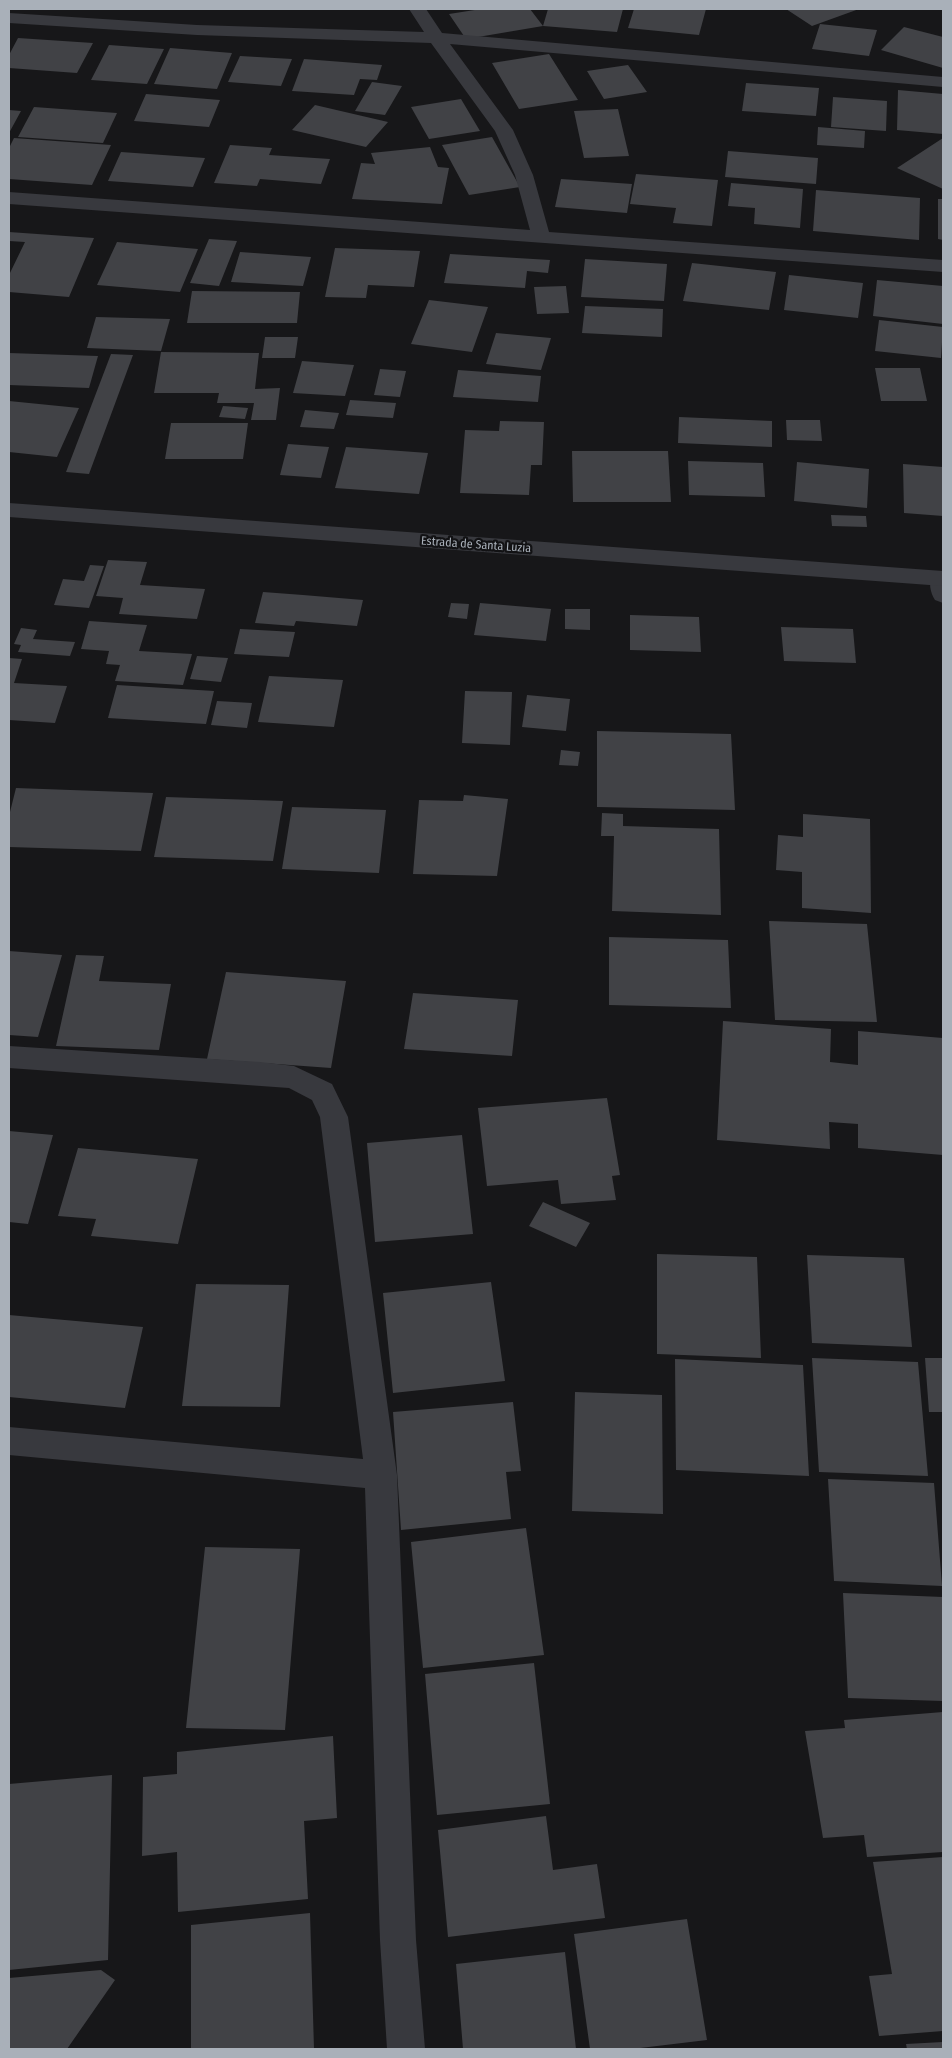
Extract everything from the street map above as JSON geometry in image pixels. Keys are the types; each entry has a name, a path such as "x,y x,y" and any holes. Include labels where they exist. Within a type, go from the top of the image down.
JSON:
{"street":[{"path":"418,9 436,38 504,130 524,175 541,236"},
{"path":"9,18 197,30 436,38 943,82"},
{"path":"9,198 943,266"},
{"name":"Estrada de Santa Luzia","path":"9,510 942,584"},
{"path":"9,1057 260,1072 294,1077 322,1092 334,1117 381,1475 398,1940 406,2049"},
{"path":"9,1441 381,1475"}],"building":[{"path":"481,9 530,9 543,26 466,39 449,14"},
{"path":"548,9 623,9 617,32 543,26"},
{"path":"634,9 706,9 699,35 628,28"},
{"path":"786,9 859,9 812,26"},
{"path":"820,24 877,30 869,56 812,49"},
{"path":"904,27 943,37 943,68 881,50"},
{"path":"18,38 93,43 77,73 9,68 9,55"},
{"path":"109,45 164,49 147,84 91,80"},
{"path":"170,48 232,53 217,89 154,84"},
{"path":"549,54 578,100 519,109 492,63"},
{"path":"240,56 292,59 281,86 228,82"},
{"path":"304,59 382,65 377,80 360,79 354,95 292,91"},
{"path":"628,65 647,92 604,99 587,71"},
{"path":"372,82 402,86 385,115 355,111"},
{"path":"746,83 819,88 816,116 742,111"},
{"path":"898,90 943,94 943,134 897,130"},
{"path":"146,94 220,100 209,127 134,121"},
{"path":"833,97 887,101 886,131 831,127"},
{"path":"461,99 480,131 429,139 411,107"},
{"path":"315,105 388,122 366,147 292,130"},
{"path":"34,107 117,113 103,143 18,137"},
{"path":"618,109 629,156 584,158 574,111"},
{"path":"9,110 21,111 9,133"},
{"path":"818,127 865,131 864,148 817,145"},
{"path":"492,137 520,187 469,195 442,145"},
{"path":"14,138 111,145 92,185 9,179 9,148"},
{"path":"943,138 943,189 897,168"},
{"path":"230,145 272,148 269,155 330,159 321,184 260,179 257,186 214,183"},
{"path":"430,147 438,167 449,168 442,204 352,199 361,163 375,164 371,153"},
{"path":"728,151 818,158 816,184 725,177"},
{"path":"121,152 205,158 193,187 108,181"},
{"path":"636,174 718,180 712,226 673,223 676,208 630,204"},
{"path":"561,179 632,184 627,213 555,207"},
{"path":"731,183 803,189 800,228 754,224 755,208 728,206"},
{"path":"816,190 920,198 919,240 813,231"},
{"path":"938,199 943,199 943,240 938,239"},
{"path":"9,232 94,238 69,297 9,292 9,275 25,242 9,241"},
{"path":"209,239 237,241 219,286 190,283"},
{"path":"117,242 198,249 180,292 97,285"},
{"path":"335,248 420,251 414,287 368,285 366,298 325,297"},
{"path":"240,252 311,257 303,286 231,282"},
{"path":"450,254 550,260 548,273 527,271 525,288 444,283"},
{"path":"585,259 667,264 664,301 581,297"},
{"path":"692,263 776,272 769,310 683,301"},
{"path":"789,275 863,283 858,318 784,310"},
{"path":"877,280 943,286 943,324 873,316"},
{"path":"566,286 569,313 537,314 534,287"},
{"path":"192,291 300,292 297,323 187,323"},
{"path":"429,300 488,307 472,352 411,344"},
{"path":"585,306 663,309 662,337 582,333"},
{"path":"96,317 170,319 161,351 87,348"},
{"path":"879,320 943,327 941,358 875,351"},
{"path":"496,333 551,338 541,370 486,364"},
{"path":"265,337 298,337 295,358 262,358"},
{"path":"161,352 259,353 255,389 280,388 276,420 251,420 254,403 217,403 219,393 154,393"},
{"path":"9,353 98,356 89,388 9,385"},
{"path":"111,354 133,355 89,474 66,472"},
{"path":"302,361 354,365 345,396 293,393"},
{"path":"875,368 920,368 927,401 881,401"},
{"path":"380,369 406,371 400,397 374,395"},
{"path":"458,370 541,376 538,402 453,397"},
{"path":"350,400 396,403 393,418 346,415"},
{"path":"9,401 79,408 57,457 9,452"},
{"path":"223,406 248,408 245,419 219,417"},
{"path":"305,410 339,413 334,429 300,427"},
{"path":"679,417 772,421 772,447 678,443"},
{"path":"786,420 820,420 822,441 787,440"},
{"path":"500,421 544,422 542,465 531,465 529,495 460,493 465,430 499,431"},
{"path":"171,423 248,423 243,459 165,459"},
{"path":"288,444 329,447 321,478 280,475"},
{"path":"346,447 428,453 419,494 335,488"},
{"path":"572,451 668,451 671,502 573,502"},
{"path":"688,461 763,463 765,497 689,495"},
{"path":"797,462 869,469 867,508 794,501"},
{"path":"903,464 943,467 943,516 904,513"},
{"path":"831,515 866,516 867,527 832,526"},
{"path":"108,560 147,562 140,585 205,589 197,619 119,614 123,598 96,596"},
{"path":"90,565 104,566 89,608 54,605 63,579 84,581"},
{"path":"263,592 363,600 357,626 296,621 294,626 255,623"},
{"path":"451,603 469,604 467,619 448,617"},
{"path":"480,603 551,609 546,641 474,635"},
{"path":"565,609 590,609 590,630 565,629"},
{"path":"630,615 699,617 701,652 630,650"},
{"path":"89,621 147,625 139,651 192,654 183,685 115,681 120,665 106,664 109,651 81,649"},
{"path":"781,627 853,629 856,663 784,661"},
{"path":"21,628 37,630 33,639 75,642 70,656 18,652 21,645 14,644"},
{"path":"240,629 295,632 289,657 234,654"},
{"path":"197,656 228,658 221,682 190,679"},
{"path":"9,658 22,659 14,683 67,686 55,723 9,720"},
{"path":"269,676 343,680 334,727 258,722"},
{"path":"117,685 214,691 206,724 108,718"},
{"path":"465,691 512,692 510,745 462,743"},
{"path":"527,695 570,699 566,731 522,727"},
{"path":"217,701 252,703 247,728 211,725"},
{"path":"597,731 731,734 735,810 597,807"},
{"path":"561,750 580,752 578,766 559,765"},
{"path":"16,788 153,793 141,851 9,847 9,816"},
{"path":"464,795 508,799 497,876 413,874 419,800 463,801"},
{"path":"166,797 283,801 273,861 154,857"},
{"path":"292,807 386,810 379,873 282,869"},
{"path":"602,813 623,814 623,826 719,829 721,915 612,911 614,836 601,836"},
{"path":"803,814 870,819 871,913 802,908 802,872 776,870 778,835 803,837"},
{"path":"769,921 867,924 877,1022 775,1020"},
{"path":"609,937 728,940 731,1008 609,1005"},
{"path":"9,951 62,955 38,1037 9,1035"},
{"path":"76,955 104,956 99,981 171,984 159,1050 56,1046"},
{"path":"226,972 346,981 331,1068 207,1059"},
{"path":"413,993 518,1000 512,1056 404,1049"},
{"path":"723,1021 831,1029 830,1062 858,1065 858,1031 943,1038 943,1155 858,1148 858,1124 829,1122 830,1149 717,1140"},
{"path":"607,1098 620,1175 612,1176 616,1200 561,1204 558,1180 487,1186 478,1108"},
{"path":"9,1131 53,1135 28,1224 9,1222"},
{"path":"462,1135 473,1234 375,1242 367,1143"},
{"path":"78,1148 198,1159 178,1244 91,1236 96,1219 58,1216"},
{"path":"543,1202 590,1223 576,1247 529,1226"},
{"path":"657,1254 757,1257 761,1358 657,1354"},
{"path":"807,1255 904,1258 912,1347 812,1343"},
{"path":"491,1282 505,1381 393,1393 383,1293"},
{"path":"196,1284 289,1285 280,1407 182,1406"},
{"path":"9,1315 143,1327 125,1408 9,1397"},
{"path":"812,1358 918,1362 928,1476 819,1472"},
{"path":"925,1358 943,1358 943,1412 929,1412"},
{"path":"675,1359 803,1365 809,1476 676,1470"},
{"path":"575,1392 662,1395 663,1514 572,1511"},
{"path":"513,1402 521,1471 506,1472 511,1519 401,1530 393,1412"},
{"path":"828,1479 934,1483 942,1586 834,1581"},
{"path":"526,1528 544,1655 423,1668 411,1542"},
{"path":"205,1547 300,1549 285,1730 186,1728"},
{"path":"843,1593 943,1597 943,1701 848,1698"},
{"path":"534,1663 550,1804 437,1815 425,1674"},
{"path":"943,1712 943,1852 867,1857 864,1835 823,1838 805,1731 845,1728 844,1720"},
{"path":"333,1736 337,1818 304,1821 308,1899 178,1912 177,1852 142,1856 143,1777 177,1774 177,1752"},
{"path":"112,1775 108,1960 9,1970 9,1784"},
{"path":"546,1816 553,1870 597,1864 605,1918 448,1937 438,1830"},
{"path":"943,1857 943,2031 879,2036 869,1976 892,1974 873,1862"},
{"path":"310,1913 314,2049 191,2049 191,1925"},
{"path":"687,1919 707,2040 632,2049 590,2049 574,1934"},
{"path":"565,1952 576,2049 463,2049 456,1964"},
{"path":"101,1970 115,1980 67,2049 9,2049 9,1978"},
{"path":"943,2042 943,2049 907,2049 906,2044"}]}
